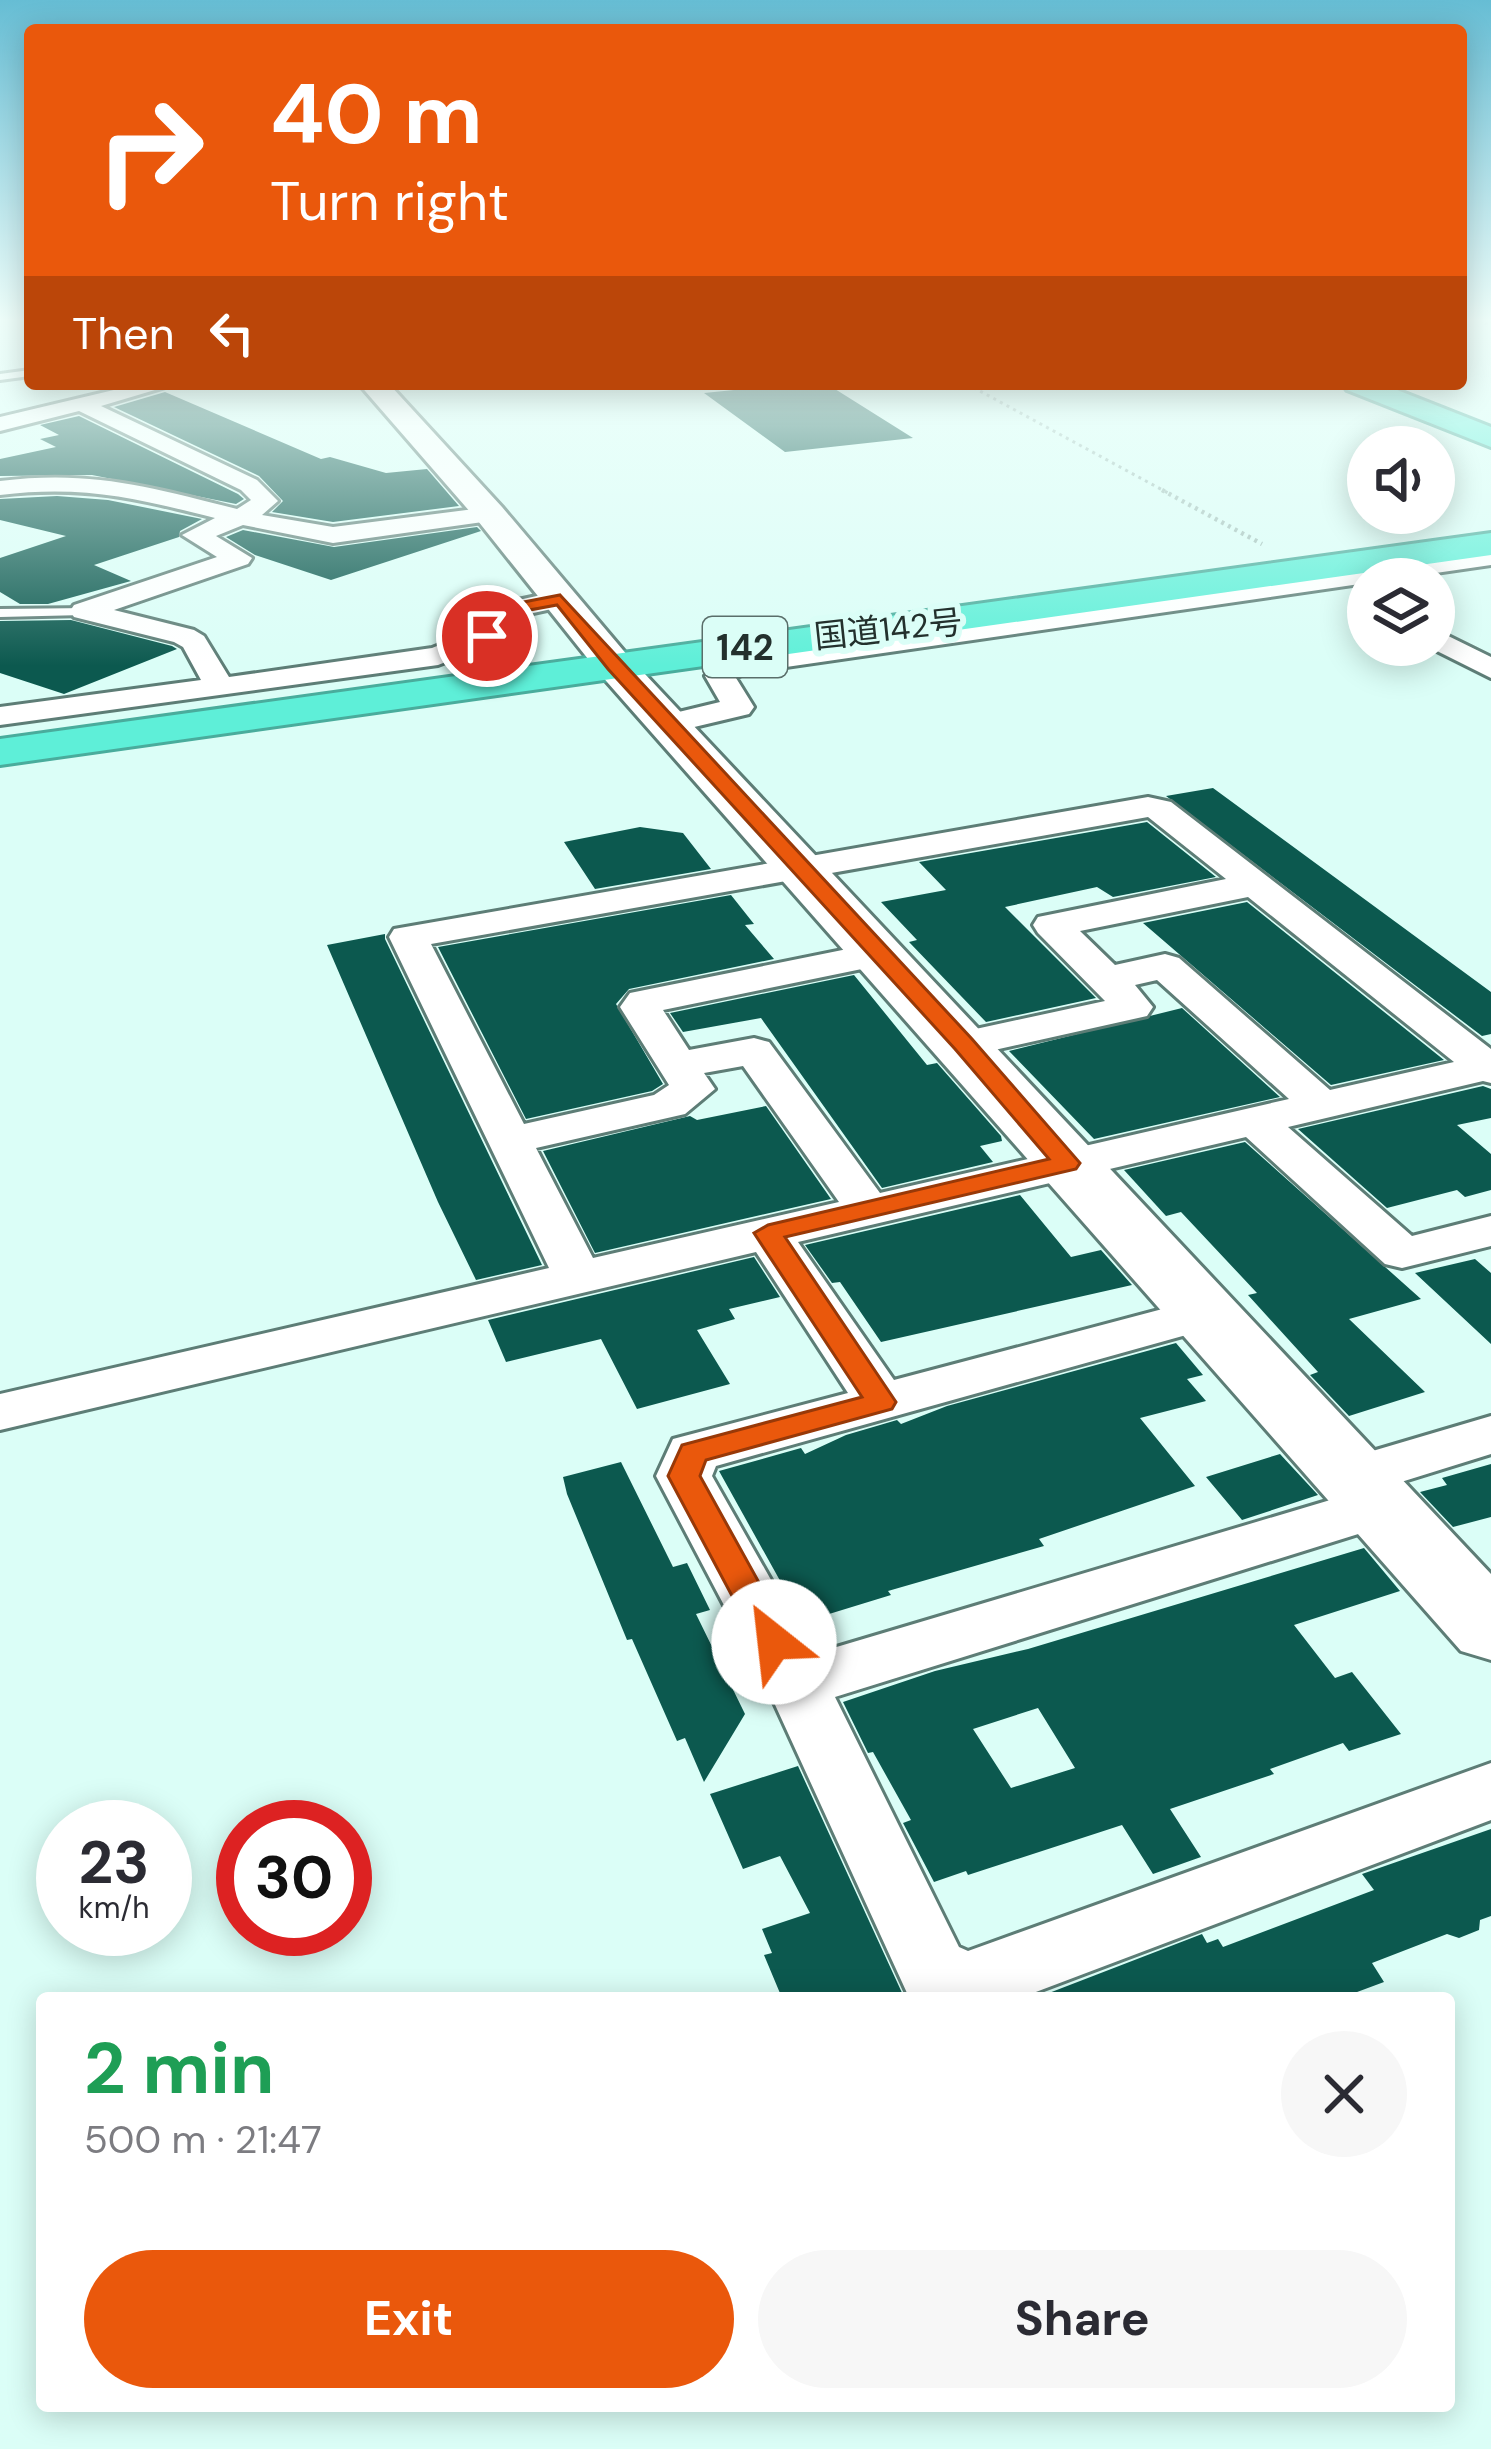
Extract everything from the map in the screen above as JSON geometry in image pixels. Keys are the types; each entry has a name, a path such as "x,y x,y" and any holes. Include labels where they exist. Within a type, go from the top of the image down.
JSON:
{"highway":[{"name":"国道142号","path":"1309,570 1491,530"},
{"name":"国道142号","path":"0,735 609,659 983,619 1491,544"},
{"name":"国道142号","path":"0,752 609,659"}],"street":[{"path":"84,611 239,558 195,535 263,504 264,496 147,437"},
{"path":"421,437 609,659 1491,1628"},
{"path":"0,488 59,481 122,488 307,533 333,535 490,514"},
{"path":"669,724 738,707 720,676 736,665 1309,570 1491,557"},
{"path":"1309,570 1347,591"},
{"path":"0,716 455,651 487,636 514,608 560,599"},
{"path":"84,611 184,636 194,642 220,687"},
{"path":"1455,650 1491,670"},
{"path":"577,1275 408,937 1148,806 1159,808 1490,1068"},
{"path":"963,1044 1132,1007 1052,926 1255,885"},
{"path":"512,1140 669,1105 693,1089 640,1007 644,1002 881,954"},
{"path":"1106,979 1165,966 1322,1106"},
{"path":"677,1065 754,1052 868,1209"},
{"path":"0,1412 577,1275 1490,1068"},
{"path":"1256,1122 1402,1253 1486,1238"},
{"path":"768,1233 881,1402"},
{"path":"1204,1314 693,1453 684,1476 797,1684 934,1970 964,1986 1491,1791"},
{"path":"797,1684 1366,1491 1491,1435"}],"lane":[{"path":"3,608 84,611"}],"path":[{"path":"1065,437 1309,570"}],"building":[{"path":"122,437 244,499 236,504 92,475 0,476 0,459 56,447 40,439"},
{"path":"178,437 270,437 321,459 330,457 386,473 427,469 459,506 333,522 272,512 283,501 259,476"},
{"path":"765,437 913,438 785,452"},
{"path":"0,499 108,500 202,519 180,531 179,537 94,565 131,581 48,604 20,604 0,592 0,558 66,536 0,520"},
{"path":"477,527 481,531 331,580 255,555 226,537 243,530 334,547"},
{"path":"71,620 177,649 64,694 0,673 0,621"},
{"path":"1213,788 1491,992 1491,1034 1482,1036 1166,796"},
{"path":"1147,822 1216,877 1113,897 1097,887 1005,907 1096,998 986,1022 909,942 917,940 881,902 946,890 919,862"},
{"path":"640,827 683,833 711,869 595,889 564,842"},
{"path":"731,895 754,924 745,925 774,959 629,989 616,1004 663,1084 652,1091 526,1119 438,947"},
{"path":"1247,902 1444,1060 1331,1085 1143,923"},
{"path":"385,934 542,1265 476,1280 438,1202 327,945"},
{"path":"854,975 927,1065 937,1063 1001,1136 1002,1141 980,1146 993,1162 882,1188 761,1018 683,1032 670,1013"},
{"path":"1182,1008 1280,1097 1094,1139 1009,1051"},
{"path":"1483,1086 1491,1089 1491,1118 1457,1125 1491,1154 1491,1190 1465,1197 1457,1190 1387,1208 1298,1129"},
{"path":"766,1106 831,1199 595,1253 543,1151 690,1116 697,1120"},
{"path":"1245,1142 1421,1299 1349,1319 1425,1392 1349,1416 1310,1375 1318,1372 1248,1295 1257,1293 1181,1212 1166,1216 1124,1170"},
{"path":"1020,1195 1071,1257 1101,1250 1132,1285 881,1342 840,1282 832,1283 805,1245"},
{"path":"754,1257 780,1297 729,1309 735,1319 697,1330 730,1384 637,1409 601,1339 506,1362 488,1320"},
{"path":"1475,1259 1491,1273 1491,1344 1415,1273"},
{"path":"1176,1343 1203,1375 1187,1379 1206,1401 1140,1418 1195,1486 1039,1539 1044,1546 888,1591 891,1595 803,1622 719,1471 801,1448 805,1454 846,1435 897,1420 901,1424 947,1406"},
{"path":"1280,1454 1318,1495 1242,1520 1206,1477"},
{"path":"621,1462 673,1567 687,1563 710,1610 696,1614 745,1714 704,1782 685,1738 677,1741 632,1639 627,1640 567,1494 563,1477"},
{"path":"1491,1464 1491,1517 1453,1527 1420,1492 1447,1485 1442,1478"},
{"path":"1364,1548 1400,1591 1294,1625 1335,1678 1352,1672 1401,1734 1349,1751 1343,1743 1270,1769 1274,1774 1170,1809 1201,1857 1153,1874 1122,1825 934,1882 903,1823 911,1820 873,1752 868,1753 843,1702 935,1671 1028,1649","holes":["1038,1708 1075,1768 1011,1788 973,1729"]},
{"path":"798,1766 902,1992 779,1992 764,1955 772,1953 762,1929 810,1913 780,1856 743,1869 710,1794"},
{"path":"1491,1829 1491,1916 1480,1920 1479,1930 1459,1938 1447,1934 1372,1963 1384,1982 1357,1992 1052,1992 1202,1934 1207,1943 1218,1939 1223,1947 1374,1890 1362,1874"}],"route":[{"path":"487,636 514,608 560,599 614,665 963,1044 1066,1163 768,1233 881,1402 693,1453 684,1476 774,1642"}]}
